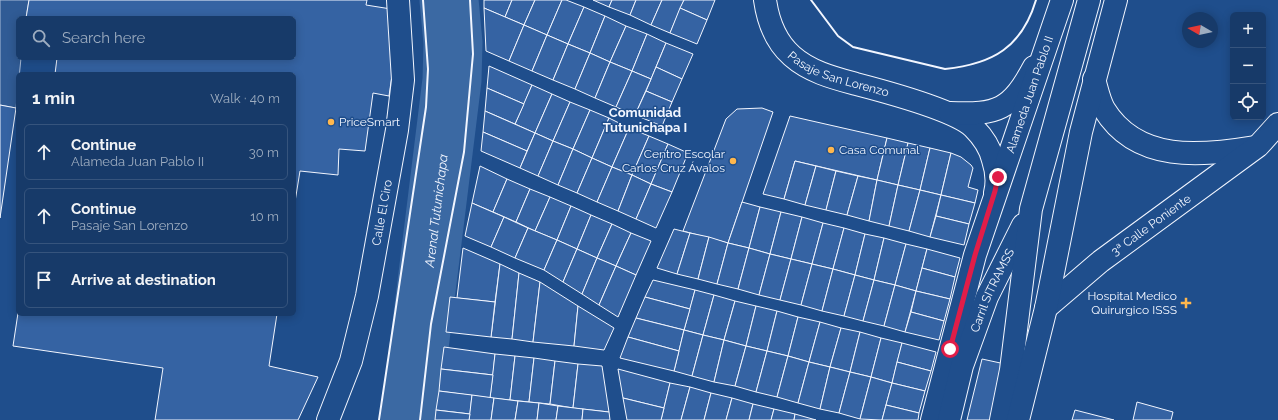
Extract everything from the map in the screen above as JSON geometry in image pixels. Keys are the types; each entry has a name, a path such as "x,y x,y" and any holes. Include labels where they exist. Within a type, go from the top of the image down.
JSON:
{"main road":[{"name":"Calle El Ciro","path":"328,420 351,361 367,296 398,130 403,80 398,0"},
{"name":"Pasaje San Lorenzo","path":"765,0 771,28 792,56 810,69 826,76 873,88 946,112 972,126 980,134 991,152 998,177 989,213"},
{"name":"Alameda Juan Pablo II","path":"932,420 975,255 1062,0"},
{"name":"Carril SITRAMSS","path":"1001,420 1011,370 1031,210 1089,0"},
{"path":"1018,420 1046,308 1081,132 1116,0"},
{"name":"Pasaje San Lorenzo","path":"946,112 973,114 991,112 1007,105 1023,88 1050,38"},
{"path":"1094,79 1103,108 1118,126 1136,140 1154,149 1176,153 1206,152 1258,146"},
{"name":"3ª Calle Poniente","path":"1046,308 1101,261 1258,146 1278,124"},
{"name":"Carril SITRAMSS","path":"949,420 962,366 987,297 1031,210"}],"shaded area":[{"path":"0,0 29,0 26,16 16,16 16,60 21,60 20,72 16,72 16,108 0,105"}],"building":[{"name":"PriceSmart","path":"29,0 367,0 366,5 391,9 395,54 389,96 373,93 365,151 339,149 338,175 300,171 296,196 296,72 55,72 57,60 296,60 296,16 26,16"},
{"path":"484,0 512,0 505,17 484,8"},
{"path":"512,0 535,0 524,25 505,17"},
{"path":"535,0 562,0 547,35 524,25"},
{"path":"562,0 566,0 584,7 568,44 547,35"},
{"path":"593,0 612,0 609,7"},
{"path":"612,0 636,0 630,15 609,7"},
{"path":"636,0 662,0 651,25 630,15"},
{"path":"662,0 684,0 670,33 651,25"},
{"path":"684,0 715,0 707,20 680,8"},
{"path":"584,7 605,16 590,53 568,44"},
{"path":"484,8 524,25 509,61 486,51"},
{"path":"680,8 707,20 697,44 670,33"},
{"path":"605,16 626,26 610,62 590,53"},
{"path":"524,25 547,35 532,71 509,61"},
{"path":"626,26 647,34 632,71 610,62"},
{"path":"647,34 666,43 651,79 632,71"},
{"path":"547,35 568,44 553,80 532,71"},
{"path":"666,43 693,54 682,79 656,67"},
{"path":"568,44 590,53 575,89 553,80"},
{"path":"590,53 610,62 595,98 575,89"},
{"path":"610,62 632,71 616,107 595,98"},
{"path":"489,66 532,85 524,104 487,88"},
{"path":"656,67 682,79 672,102 646,91"},
{"path":"632,71 651,79 635,115 616,107"},
{"path":"532,85 552,94 535,133 515,124"},
{"path":"487,88 524,104 515,124 485,111"},
{"path":"646,91 672,102 662,126 635,115"},
{"path":"552,94 570,102 553,141 535,133"},
{"path":"570,102 590,110 573,149 553,141"},
{"path":"0,105 16,108 0,218"},
{"name":"Centro Escolar Carlos Cruz Ávalos","path":"762,108 773,112 728,243 683,231 726,119 737,109"},
{"path":"590,110 609,118 592,158 573,149"},
{"path":"485,111 535,133 527,151 483,132"},
{"name":"Casa Comunal","path":"790,116 887,138 877,180 795,161 784,199 763,194"},
{"path":"609,118 629,128 612,167 592,158"},
{"path":"629,128 649,136 632,175 612,167"},
{"path":"483,132 527,151 520,168 481,151"},
{"path":"535,133 553,141 538,176 520,168"},
{"path":"649,136 668,144 651,184 632,175"},
{"path":"887,138 908,143 898,185 877,180"},
{"path":"553,141 573,149 558,185 538,176"},
{"path":"908,143 930,148 920,190 898,185"},
{"path":"668,144 688,153 672,192 651,184"},
{"path":"930,148 951,153 941,195 920,190"},
{"path":"573,149 592,158 577,193 558,185"},
{"path":"951,153 961,157 973,168 968,187 978,190 975,203 941,195"},
{"path":"592,158 612,167 597,202 577,193"},
{"path":"795,161 816,166 805,205 784,199"},
{"path":"480,166 507,179 493,212 472,203"},
{"path":"816,166 836,171 826,210 805,205"},
{"path":"612,167 632,175 618,211 597,202"},
{"path":"836,171 858,176 847,215 826,210"},
{"path":"632,175 651,184 636,219 618,211"},
{"path":"858,176 877,180 869,221 847,215"},
{"path":"507,179 530,189 516,222 493,212"},
{"path":"877,180 898,185 889,226 869,221"},
{"path":"651,184 672,192 656,228 636,219"},
{"path":"898,185 920,190 909,231 889,226"},
{"path":"530,189 550,197 535,231 516,222"},
{"path":"920,190 941,195 930,237 909,231"},
{"path":"941,195 975,203 969,224 936,216"},
{"path":"550,197 571,206 557,240 535,231"},
{"path":"742,202 760,207 749,248 728,243"},
{"path":"472,203 504,217 491,247 465,236"},
{"path":"571,206 591,215 577,249 557,240"},
{"path":"760,207 781,212 770,254 749,248"},
{"path":"781,212 802,217 791,259 770,254"},
{"path":"591,215 612,224 597,258 577,249"},
{"path":"936,216 969,224 964,245 930,237"},
{"path":"504,217 528,228 515,258 491,247"},
{"path":"802,217 823,223 812,264 791,259"},
{"path":"823,223 844,228 833,269 812,264"},
{"path":"612,224 631,233 616,266 597,258"},
{"path":"528,228 557,240 544,270 515,258"},
{"path":"844,228 865,234 855,275 833,269"},
{"path":"674,229 690,233 677,274 657,268"},
{"path":"631,233 651,241 636,275 616,266"},
{"path":"690,233 709,237 698,279 677,274"},
{"path":"865,234 884,238 874,280 855,275"},
{"path":"709,237 728,243 717,284 698,279"},
{"path":"884,238 906,244 895,285 874,280"},
{"path":"557,240 577,249 563,282 544,270"},
{"path":"728,243 749,248 738,289 717,284"},
{"path":"906,244 927,249 916,291 895,285"},
{"path":"463,248 500,264 495,302 457,298"},
{"path":"749,248 770,254 759,295 738,289"},
{"path":"577,249 597,258 582,294 563,282"},
{"path":"927,249 960,258 955,277 922,268"},
{"path":"770,254 791,259 780,300 759,295"},
{"path":"597,258 616,266 599,305 582,294"},
{"path":"791,259 812,264 801,305 780,300"},
{"path":"500,264 519,273 512,339 491,337"},
{"path":"812,264 833,269 822,311 801,305"},
{"path":"616,266 636,275 618,317 599,305"},
{"path":"922,268 955,277 950,299 916,291"},
{"path":"833,269 855,275 844,316 822,311"},
{"path":"519,273 540,282 533,342 512,339"},
{"path":"855,275 874,280 863,321 844,316"},
{"path":"653,280 695,290 690,309 645,297"},
{"path":"874,280 895,285 884,326 863,321"},
{"path":"540,282 578,306 574,346 533,342"},
{"path":"895,285 916,291 905,332 884,326"},
{"path":"695,290 714,295 703,335 684,330"},
{"path":"916,291 950,299 944,321 911,312"},
{"path":"714,295 735,301 724,340 703,335"},
{"path":"450,297 495,302 491,337 446,332"},
{"path":"645,297 690,309 684,330 636,318"},
{"path":"735,301 756,306 746,346 724,340"},
{"path":"578,306 614,328 604,350 574,346"},
{"path":"756,306 777,311 767,351 746,346"},
{"path":"777,311 798,317 788,356 767,351"},
{"path":"911,312 944,321 939,340 905,332"},
{"path":"18,316 277,316 269,366 318,377 298,420 155,420 163,368 13,346"},
{"path":"798,317 820,322 809,362 788,356"},
{"path":"636,318 684,330 679,351 628,337"},
{"path":"820,322 841,328 830,367 809,362"},
{"path":"841,328 860,332 850,372 830,367"},
{"path":"684,330 703,335 692,376 674,371"},
{"path":"860,332 881,338 871,377 850,372"},
{"path":"703,335 724,340 714,382 692,376"},
{"path":"628,337 679,351 674,371 620,358"},
{"path":"881,338 902,343 892,383 871,377"},
{"path":"724,340 746,346 735,386 714,382"},
{"path":"902,343 936,352 931,371 897,362"},
{"path":"746,346 767,351 756,392 735,386"},
{"path":"444,347 495,354 493,375 441,369"},
{"path":"767,351 788,356 777,397 756,392"},
{"path":"495,354 515,356 510,400 490,398"},
{"path":"515,356 534,358 529,402 510,400"},
{"path":"788,356 809,362 798,403 777,397"},
{"path":"534,358 555,361 550,404 529,402"},
{"path":"982,359 1005,364 991,420 967,420"},
{"path":"555,361 578,364 573,408 550,404"},
{"path":"809,362 830,367 820,409 798,403"},
{"path":"897,362 931,371 925,391 892,383"},
{"path":"578,364 602,366 609,412 573,408"},
{"path":"830,367 850,372 839,413 820,409"},
{"path":"441,369 493,375 490,398 439,391"},
{"path":"618,369 670,383 664,408 623,398"},
{"path":"850,372 871,377 860,419 839,413"},
{"path":"871,377 892,383 882,420 860,419"},
{"path":"670,383 690,387 681,420 661,420"},
{"path":"892,383 925,391 919,413 886,405"},
{"path":"690,387 711,393 704,420 681,420"},
{"path":"439,391 472,395 470,414 436,410"},
{"path":"711,393 732,398 726,420 704,420"},
{"path":"472,395 494,398 491,420 469,420"},
{"path":"494,398 518,401 515,420 491,420"},
{"path":"623,398 664,408 661,420 627,420"},
{"path":"732,398 753,404 749,420 726,420"},
{"path":"518,401 539,403 537,420 515,420"},
{"path":"1137,402 1173,412 1171,420 1133,420"},
{"path":"539,403 558,406 556,420 537,420"},
{"path":"753,404 774,409 771,420 749,420"},
{"path":"886,405 919,413 918,420 882,420"},
{"path":"558,406 583,409 582,420 556,420"},
{"path":"583,409 609,412 610,420 582,420"},
{"path":"774,409 795,414 794,420 771,420"},
{"path":"436,410 470,414 469,420 435,420"},
{"path":"1075,410 1114,420 1072,420"},
{"path":"795,414 816,420 794,420"}],"waterway":[{"name":"Arenal Tutunichapa","path":"410,420 452,80 453,43 449,0"}],"wall":[{"path":"379,420 426,107 428,69 423,0"},
{"path":"420,420 431,324 464,152 473,54 470,0"},
{"path":"811,0 838,36 853,47 945,69 978,63 1003,50 1014,41 1023,30 1036,0"}],"place":[{"name":"PriceSmart","path":"331,122"},
{"name":"Casa Comunal","path":"831,150"},
{"name":"Centro Escolar Carlos Cruz Ávalos","path":"733,161"},
{"name":"Hospital Medico Quirurgico ISSS","path":"1186,303"}],"district":[{"name":"Comunidad Tutunichapa I","path":"645,120"}],"route":[{"path":"950,349 998,177"}]}
